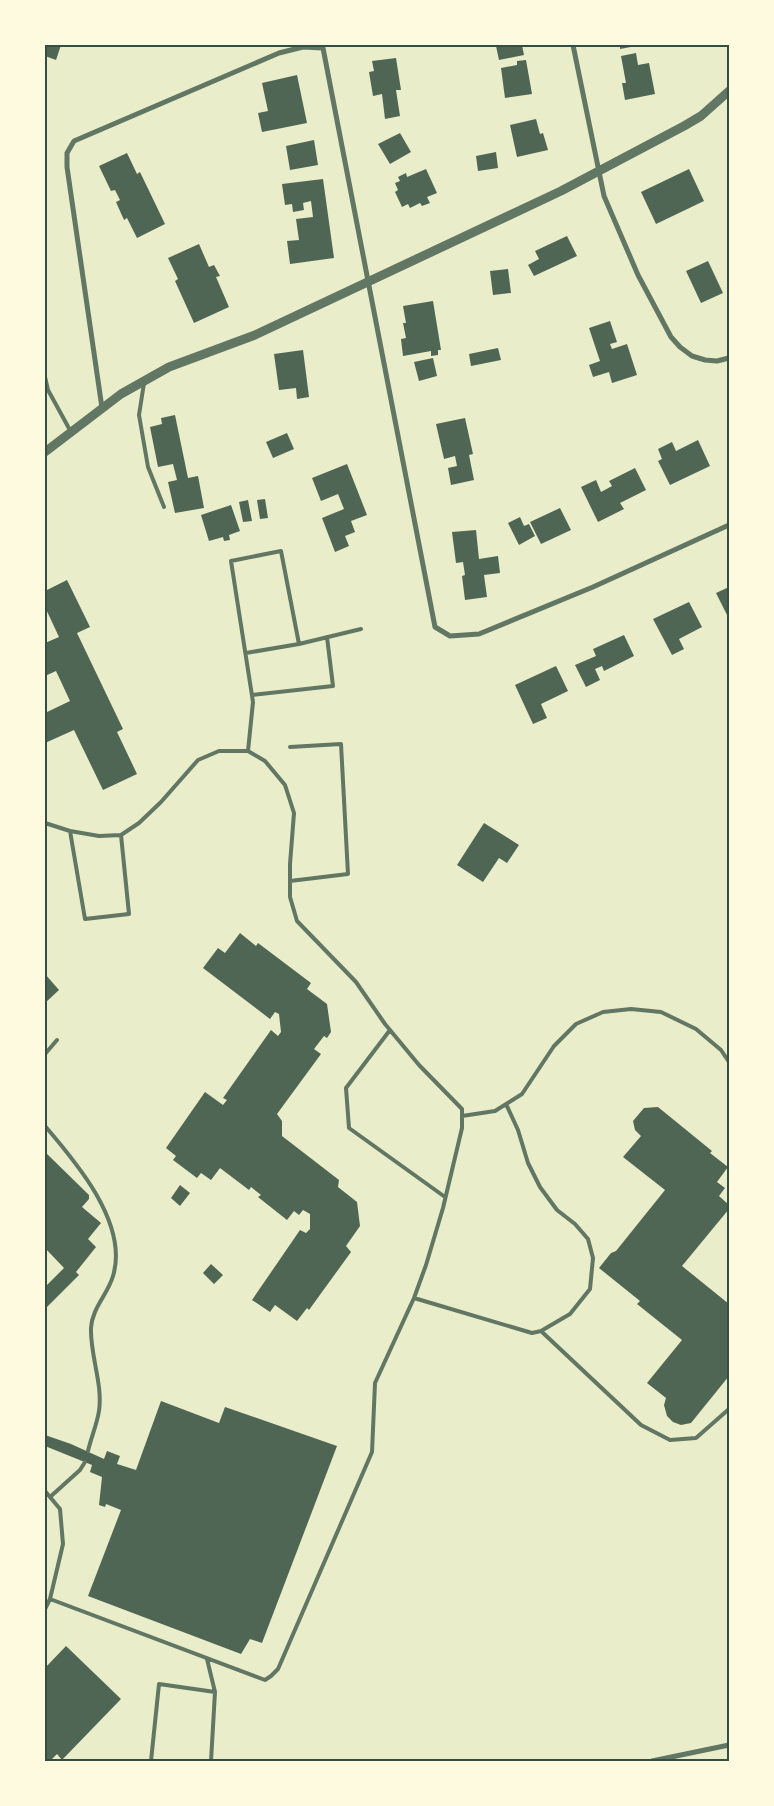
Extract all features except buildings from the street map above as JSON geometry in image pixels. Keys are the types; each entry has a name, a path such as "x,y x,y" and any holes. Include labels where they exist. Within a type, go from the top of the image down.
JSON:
{"street":[{"path":"573,45 604,196 638,275 671,337 680,347 692,356 705,360 717,361 729,358"},
{"path":"102,408 67,152 74,141 279,53 303,47 323,48 435,627 450,636 479,634 593,587 729,525"},
{"path":"45,452 121,394 169,367 255,335 561,191 701,116 729,91"},
{"path":"652,1761 729,1745"}],"lane":[{"path":"45,377 48,390 71,432"},
{"path":"145,381 139,415 148,467 164,507"},
{"path":"248,751 253,702 231,561 281,551 299,644"},
{"path":"246,653 299,644 361,630"},
{"path":"252,695 333,686 327,637"},
{"path":"290,747 341,744 348,874 290,880"},
{"path":"45,823 70,831 99,836 121,835 138,823 161,802 198,760 219,751 248,751 265,761 285,785 294,813 290,897 297,921 356,982 390,1030 419,1065 462,1109 462,1128 426,1265 414,1298 375,1383 372,1452 278,1669 264,1680 50,1599"},
{"path":"70,831 85,919 128,914 121,835"},
{"path":"462,1116 494,1111 522,1094 554,1046 576,1024 603,1012 631,1010 661,1012 696,1029 721,1050 729,1062"},
{"path":"390,1030 346,1088 349,1128 445,1197"},
{"path":"45,1054 57,1040"},
{"path":"414,1298 532,1333 541,1331 570,1314 590,1289 593,1258 588,1239 575,1224 557,1210 540,1187 528,1163 518,1130 506,1104"},
{"path":"45,1126 74,1159 93,1187 108,1218 117,1252 113,1276 92,1316 91,1329 99,1410 88,1451"},
{"path":"541,1331 641,1425 670,1440 696,1438 729,1409"},
{"path":"50,1497 80,1470 85,1462"},
{"path":"45,1491 60,1509 63,1544 50,1599 45,1609"},
{"path":"207,1659 215,1692 211,1761"},
{"path":"150,1761 159,1684 215,1692"}]}
